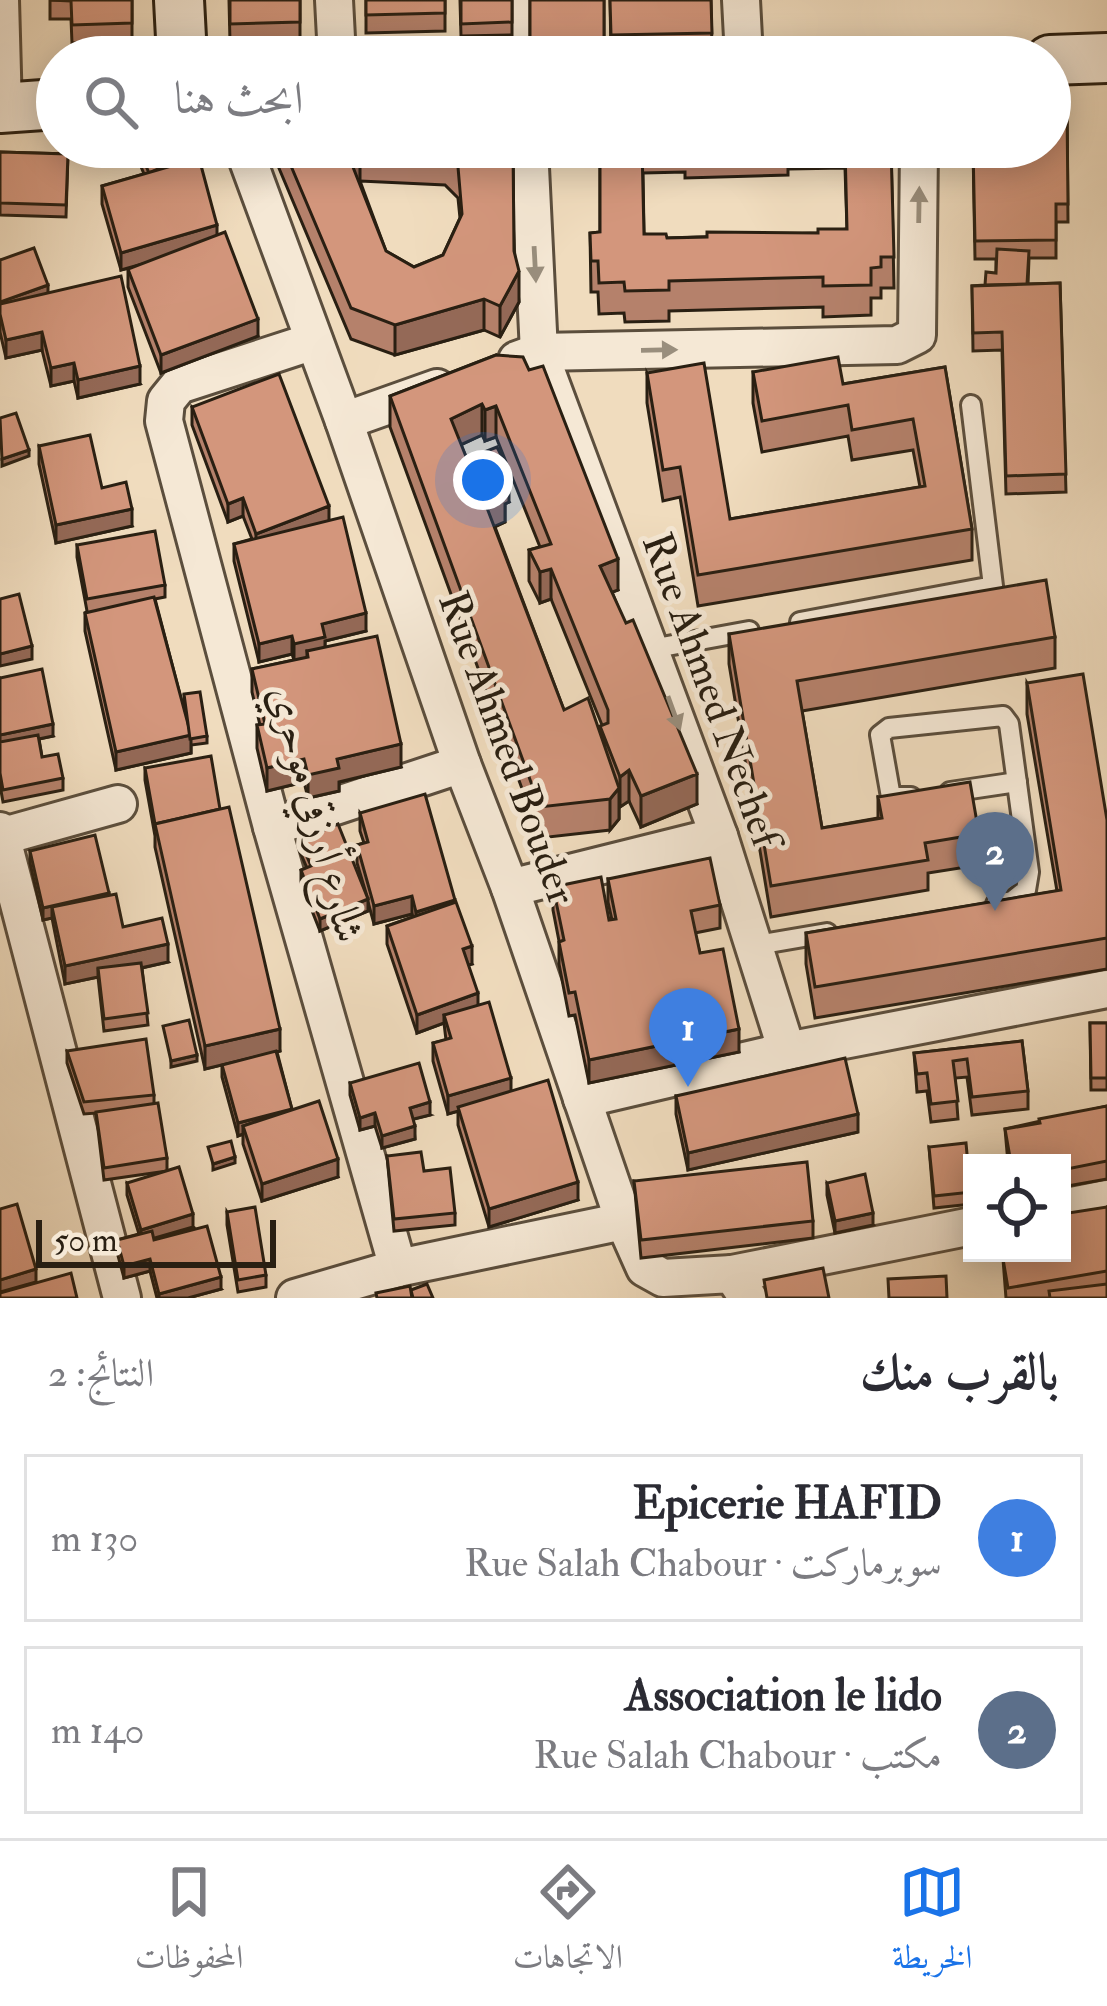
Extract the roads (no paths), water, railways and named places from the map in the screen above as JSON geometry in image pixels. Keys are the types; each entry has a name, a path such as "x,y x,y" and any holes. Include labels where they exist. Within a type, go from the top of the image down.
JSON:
{"main road":[{"path":"179,0 181,36"},
{"path":"1071,59 1107,58"},
{"path":"1,108 36,106"}],"street":[{"path":"0,0 1,108"},
{"path":"334,0 336,36"},
{"path":"524,0 525,36"},
{"path":"741,0 743,36"},
{"name":"Rue Ahmed Bouder","path":"251,168 510,888 624,1221 645,1268 663,1278 740,1286 963,1228"},
{"name":"Rue Ahmed Nechef","path":"530,168 539,352 719,836 787,1051"},
{"path":"344,421 539,352 897,345 917,335 920,168"},
{"name":"شارع أرزقي موحري","path":"314,341 179,385 166,401 164,421 272,826 398,1268"},
{"path":"272,826 462,764"},
{"path":"118,804 0,835 122,1298"},
{"path":"510,888 719,836"},
{"path":"582,1099 787,1051 1107,989"},
{"path":"1071,1206 1107,1199"},
{"path":"295,1298 398,1268 624,1221"}],"lane":[{"path":"788,624 993,586 971,405"},
{"path":"651,650 765,628"},
{"path":"968,909 1012,902 1026,890 1029,872 1017,782 1009,724 1004,716 889,728 880,735 891,797 1017,782"},
{"path":"751,946 838,932"}],"place":[{"name":"Association le lido","path":"995,911"},
{"name":"Epicerie HAFID","path":"688,1087"}]}
